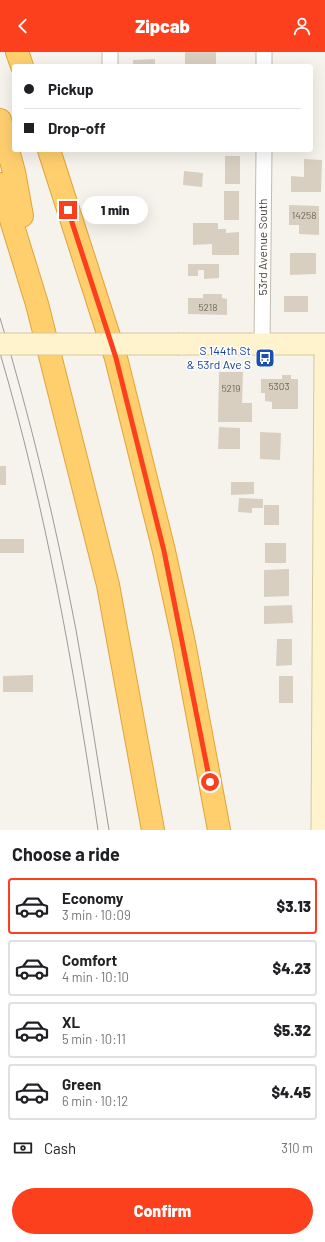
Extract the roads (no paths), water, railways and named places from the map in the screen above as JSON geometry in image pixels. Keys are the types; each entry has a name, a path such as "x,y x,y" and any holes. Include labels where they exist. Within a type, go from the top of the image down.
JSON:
{"highway":[{"path":"17,52 21,64"},
{"path":"0,120 14,172 37,304"},
{"path":"50,152 116,358 167,566 219,830"},
{"path":"0,184 37,304 108,585 152,830"},
{"path":"139,752 144,830"}],"street":[{"path":"110,52 110,64"},
{"path":"264,52 264,64"},
{"name":"53rd Avenue South","path":"262,344 264,152"},
{"path":"0,344 325,344"},
{"path":"322,830 325,350"}],"tram line":[{"path":"0,318 32,434 60,551 80,655 109,830"},
{"path":"0,353 45,530 69,649 98,830"}],"place":[{"name":"S 144th St & 53rd Ave S","path":"265,358"}]}
